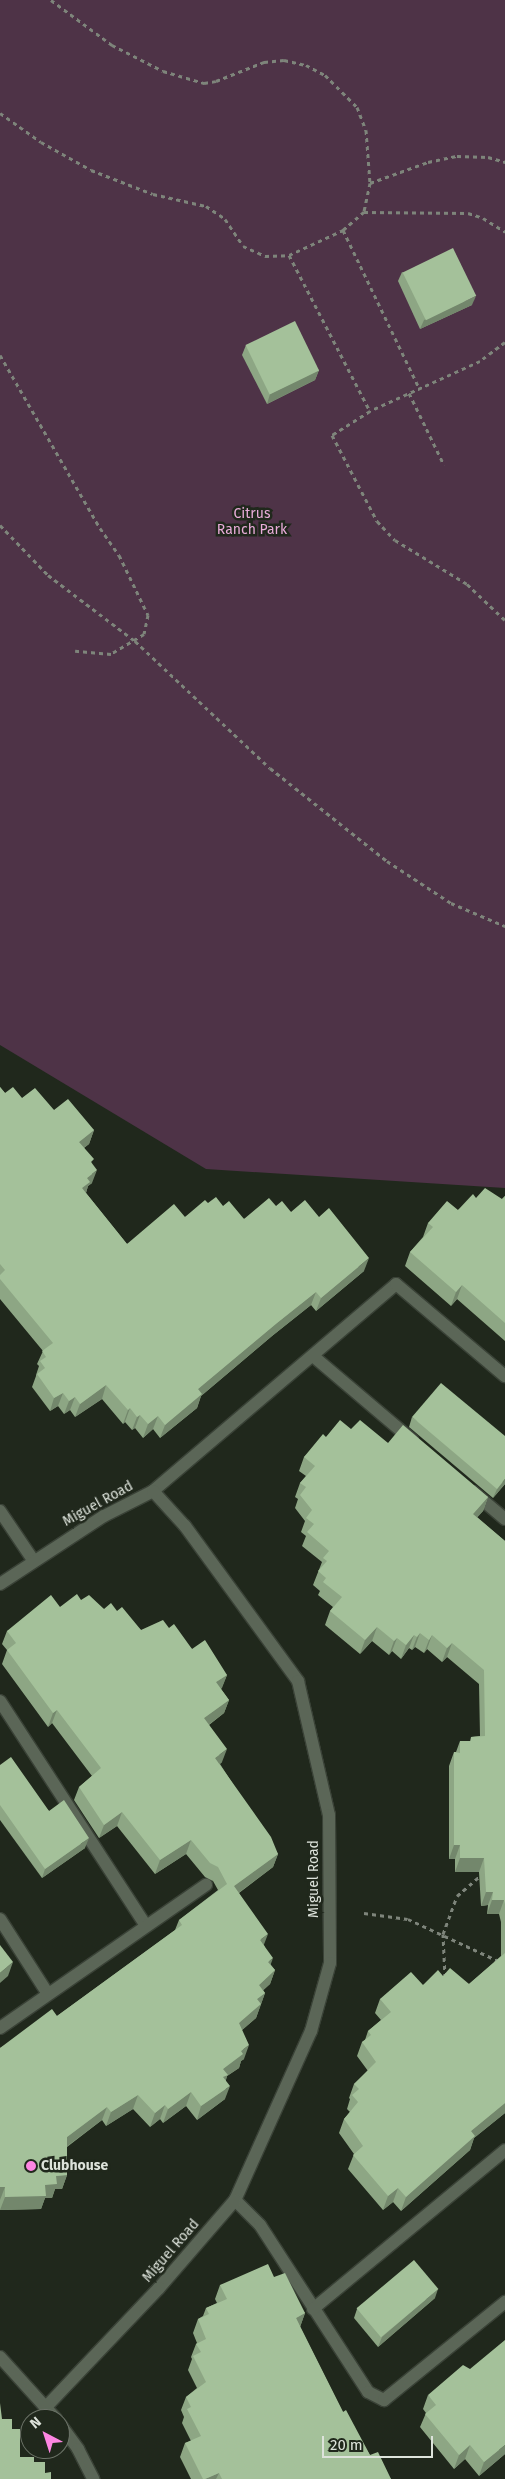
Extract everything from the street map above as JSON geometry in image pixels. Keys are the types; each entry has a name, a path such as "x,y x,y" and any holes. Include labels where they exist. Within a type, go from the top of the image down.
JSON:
{"street":[{"path":"153,1491 396,1284 505,1376"},
{"path":"313,1356 424,1450"},
{"path":"461,1482 505,1520"},
{"name":"Miguel Road","path":"0,1584 33,1560 104,1516 153,1491 185,1526 298,1681 329,1815 330,1963 311,2031 235,2200 153,2295 46,2406"},
{"path":"0,1512 33,1560"},
{"path":"0,1701 146,1926"},
{"path":"0,2028 206,1885"},
{"path":"0,1919 48,1994"},
{"path":"313,2309 505,2150"},
{"path":"235,2200 260,2225 368,2392 384,2400 505,2302"},
{"path":"0,2357 48,2409"},
{"path":"70,2438 78,2449 93,2479"}],"path":[{"path":"0,113 41,142 91,170 153,194 206,206 225,219 243,246 265,256 290,255 343,230 364,212 370,183 363,122 357,107 342,89 325,75 306,65 284,60 264,62 216,81 204,82 163,71 112,45 51,0"},
{"path":"370,183 428,162 457,156 488,157 505,162"},
{"path":"364,212 468,213 483,218 505,232"},
{"path":"343,230 419,388"},
{"path":"290,255 370,411"},
{"path":"505,342 480,361 370,411 332,435 377,521 395,540 467,584 505,620"},
{"path":"0,355 100,528 119,555 148,615 144,634 112,654 74,651"},
{"path":"409,393 444,465"},
{"path":"0,525 48,575 135,641 270,768 387,861 451,903 505,926"},
{"path":"445,1982 443,1934 457,1896 479,1877"},
{"path":"364,1913 408,1919 505,1964"}],"green space":[{"name":"Citrus Ranch Park","path":"0,0 505,0 505,1188 206,1169 0,1045"}],"building":[{"path":"453,248 476,296 426,320 403,273"},
{"path":"295,321 319,370 270,395 246,345"},
{"path":"0,1087 5,1093 13,1087 22,1098 35,1088 54,1110 68,1099 94,1130 79,1142 94,1159 91,1162 97,1170 87,1178 90,1182 82,1188 127,1244 174,1204 185,1217 205,1200 208,1203 216,1197 223,1206 229,1201 244,1219 269,1198 276,1206 282,1201 291,1212 305,1200 319,1217 329,1208 369,1258 321,1298 316,1292 277,1323 198,1389 202,1394 165,1425 158,1416 148,1424 140,1415 137,1417 130,1408 128,1410 106,1385 80,1404 75,1397 69,1401 63,1393 54,1398 37,1374 45,1368 40,1361 46,1357 42,1351 53,1343 0,1279 0,1275 5,1270 0,1264"},
{"path":"485,1188 502,1199 505,1196 505,1323 462,1285 456,1292 410,1252 433,1227 428,1223 447,1201 458,1210 473,1194 476,1198"},
{"path":"441,1383 505,1436 505,1479 497,1489 412,1417"},
{"path":"340,1420 351,1429 360,1420 388,1443 403,1425 488,1497 473,1514 505,1541 505,1904 504,1900 492,1900 493,1892 486,1892 484,1858 460,1858 460,1845 454,1845 454,1752 460,1753 460,1741 471,1741 471,1737 485,1736 484,1670 452,1643 447,1648 432,1635 429,1640 420,1633 417,1637 414,1635 406,1645 397,1638 394,1641 377,1627 365,1640 330,1611 342,1597 323,1582 326,1578 318,1571 327,1561 323,1558 329,1551 307,1532 314,1524 306,1518 312,1510 300,1495 306,1487 300,1483 315,1466 304,1457 323,1434 326,1437"},
{"path":"77,1594 81,1600 89,1595 104,1609 111,1603 117,1611 122,1607 141,1630 163,1620 169,1628 174,1624 192,1649 205,1640 227,1675 216,1682 229,1700 204,1718 227,1749 215,1758 271,1837 278,1854 234,1886 268,1934 260,1940 273,1958 268,1962 275,1970 259,1985 265,1993 257,1999 261,2004 239,2023 249,2045 241,2051 243,2054 223,2069 228,2075 223,2077 230,2086 201,2106 191,2092 168,2109 165,2105 155,2113 138,2095 111,2112 107,2107 67,2137 67,2175 56,2176 57,2184 45,2185 46,2196 5,2197 5,2187 0,2187 0,2048 52,2009 57,2016 182,1925 179,1920 227,1884 218,1867 210,1863 191,1840 160,1860 122,1812 104,1825 79,1787 101,1768 57,1710 53,1713 7,1650 16,1643 7,1631 51,1595 60,1607"},
{"path":"11,1757 49,1811 64,1800 89,1838 45,1869 0,1805 0,1765"},
{"path":"0,1945 13,1962 0,1973"},
{"path":"505,1953 505,2103 471,2131 475,2136 406,2197 398,2188 388,2196 353,2155 363,2146 344,2119 358,2102 352,2095 359,2089 354,2084 376,2062 362,2042 371,2035 368,2031 391,2012 380,1999 411,1972 423,1985 438,1970 443,1976 450,1968 469,1984"},
{"path":"414,2260 438,2289 381,2337 357,2308"},
{"path":"268,2264 274,2277 285,2273 305,2313 296,2318 343,2412 346,2410 370,2455 378,2452 391,2479 222,2479 219,2473 203,2479 185,2443 201,2436 187,2409 191,2407 186,2397 206,2382 193,2356 201,2352 196,2344 206,2339 198,2319 209,2314 206,2308 227,2299 220,2285"},
{"path":"505,2340 505,2445 484,2462 470,2445 459,2455 425,2414 436,2405 428,2395 463,2365 470,2369"},
{"path":"0,2403 2,2419 12,2419 12,2429 20,2429 20,2459 34,2459 34,2462 45,2462 45,2473 51,2472 51,2479 0,2479"}],"place":[{"name":"Clubhouse","path":"31,2166"}]}
